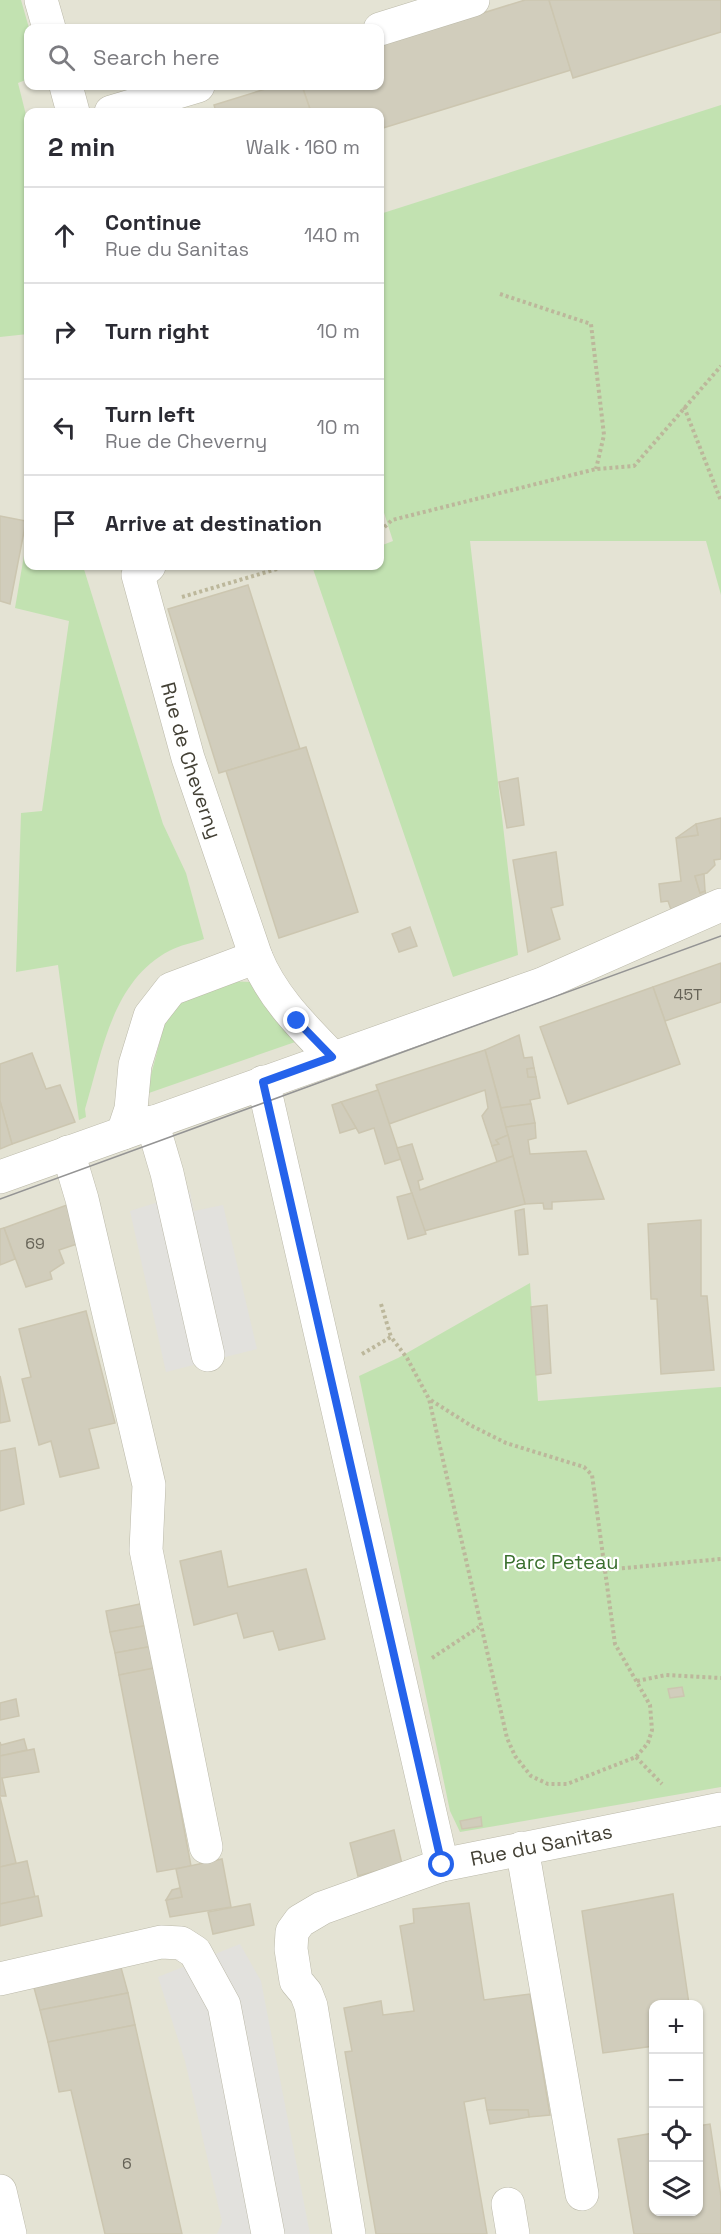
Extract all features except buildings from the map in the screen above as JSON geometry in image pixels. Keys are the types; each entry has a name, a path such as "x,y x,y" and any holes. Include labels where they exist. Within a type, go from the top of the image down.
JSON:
{"street":[{"path":"41,0 49,24"},
{"path":"384,28 473,0"},
{"path":"67,90 72,108"},
{"path":"124,108 185,90"},
{"name":"Rue de Cheverny","path":"144,570 138,575 188,758 256,957 264,976 297,1021 332,1057"},
{"path":"0,1177 542,984 721,905"},
{"path":"208,1354 166,1173 137,1127 131,1109 135,1065 150,1016 171,989 256,957"},
{"name":"Rue du Sanitas","path":"263,1082 442,1865 721,1809"},
{"path":"68,1152 82,1199 149,1485 146,1550 206,1847"},
{"path":"522,1848 582,2194"},
{"path":"349,2234 311,2006 306,1993 296,1981 291,1949 292,1932 300,1921 322,1908 442,1865"},
{"path":"0,1979 161,1942 181,1943 195,1952 224,2005 268,2234"},
{"path":"0,2191 10,2234"}],"path":[{"path":"500,294 591,324 604,435 596,470"},
{"path":"384,527 392,520 596,470 634,466 721,366"},
{"path":"684,407 721,501"},
{"path":"147,608 274,570"},
{"path":"381,1304 391,1337 407,1358 429,1399 507,1738 515,1756 531,1776 548,1784 567,1784 636,1757 648,1743 652,1730 650,1705 615,1644 592,1475 584,1467 506,1443 429,1399"},
{"path":"330,1373 391,1337"},
{"path":"604,1570 721,1559"},
{"path":"637,1681 666,1675 721,1678"}],"shaded area":[{"path":"0,0 721,0 721,2234 0,2234"},
{"path":"190,1192 194,1211 223,1205 257,1349 166,1372 130,1211"},
{"path":"240,1944 261,1981 310,2234 217,2234 222,2222 185,2061 158,1977"}],"green space":[{"path":"0,0 21,0 28,24 24,24 24,81 18,83 24,108 24,334 0,337"},
{"path":"721,105 721,595 706,541 470,541 518,955 453,977 313,570 384,570 384,544 393,541 384,513 384,213"},
{"path":"24,555 24,570 84,570 163,824 186,873 204,939 169,951 150,964 134,980 112,1020 85,1109 86,1117 79,1120 58,965 16,972 21,813 42,811 69,621 15,608"},
{"path":"228,981 250,982 298,1041 146,1094 167,1014 184,996"},
{"name":"Parc Peteau","path":"530,1283 538,1401 721,1387 721,1787 460,1832 450,1811 359,1376 398,1358"}],"tram line":[{"path":"0,1199 721,936"}],"route":[{"path":"297,1021 332,1057 263,1082 442,1865"}]}
